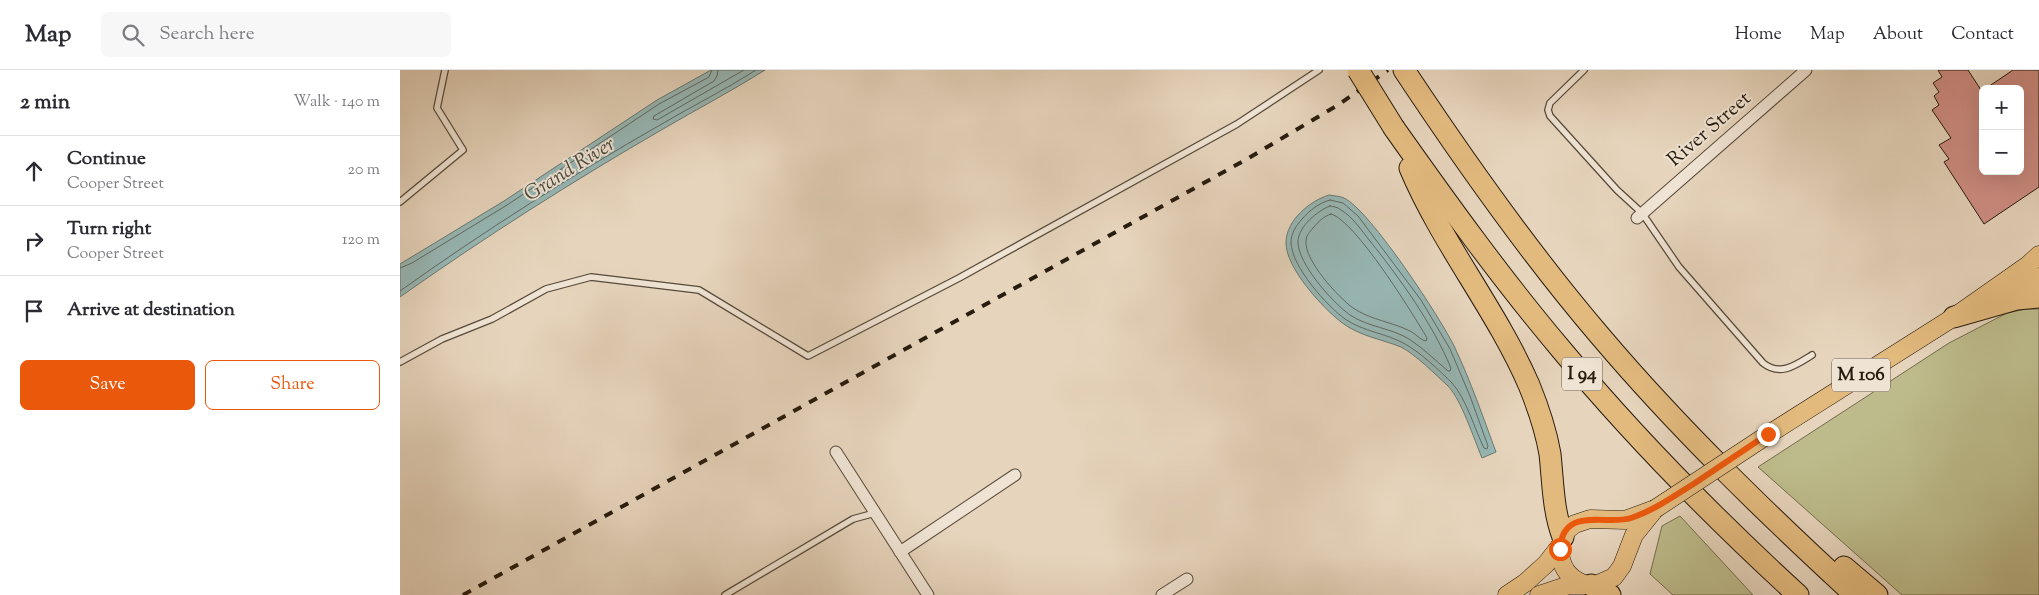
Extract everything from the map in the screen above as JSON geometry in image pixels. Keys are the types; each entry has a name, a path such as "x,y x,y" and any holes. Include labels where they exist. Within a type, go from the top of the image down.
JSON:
{"highway":[{"name":"I 94","path":"1358,70 1394,128 1487,256 1560,349 1615,412 1686,487 1798,595"},
{"name":"I 94","path":"1404,70 1467,163 1533,253 1601,337 1706,452 1775,522 1855,595"},
{"path":"1394,128 1423,195 1503,335 1529,386 1543,425 1549,452 1561,541"},
{"path":"1954,317 2012,300 2039,297"},
{"path":"1706,452 1877,595"}],"main road":[{"name":"M 106","path":"1507,595 1536,573 1571,527 1580,521 1594,519 1604,521 1625,520 1655,509 1768,434 1954,317 2028,265 2039,255"},
{"name":"M 106","path":"1954,317 2039,277"},
{"name":"M 106","path":"1539,595 1561,586 1595,588 1614,577 1620,570 1634,536 1655,509"},
{"path":"1604,521 1614,526 1620,534 1626,555"},
{"path":"1561,541 1560,559 1564,569 1570,576 1595,588"}],"street":[{"name":"River Street","path":"1640,216 1806,70"},
{"path":"836,452 928,595"},
{"path":"900,552 1015,475"},
{"path":"1162,595 1187,579"}],"lane":[{"path":"400,202 463,150 436,108 445,70"},
{"path":"400,362 442,339 492,319 546,289 592,277 699,290 808,356 958,278 1237,124 1319,70"},
{"path":"1584,70 1550,103 1549,113 1640,216 1678,267 1763,363 1771,368 1786,369 1812,355"},
{"path":"725,595 853,519 875,513"}],"shaded area":[{"path":"2026,309 2039,309 2039,595 1902,595 1758,467 1949,343 2007,313"},
{"path":"1680,516 1753,595 1673,595 1650,574 1662,526"}],"water":[{"name":"Grand River","path":"711,70 765,70 563,189 400,297 400,264 504,201 657,100"},
{"path":"1329,195 1344,198 1356,207 1387,243 1436,314 1455,348 1472,387 1496,452 1482,458 1453,392 1413,354 1401,347 1348,327 1324,307 1298,275 1292,264 1286,243 1290,227 1307,207"}],"building":[{"path":"1938,70 1968,70 1979,87 1979,175 2024,175 2024,85 1991,85 2013,70 2039,70 2039,187 1984,224 1944,162 1949,159 1939,145 1951,138 1932,110 1939,105 1934,96 1939,92 1933,83 1942,77"}],"railway":[{"path":"463,595 1247,159 1338,105 1388,70"}],"route":[{"path":"1560,549 1564,534 1575,524 1590,519 1604,521 1625,520 1655,509 1768,434"}]}
